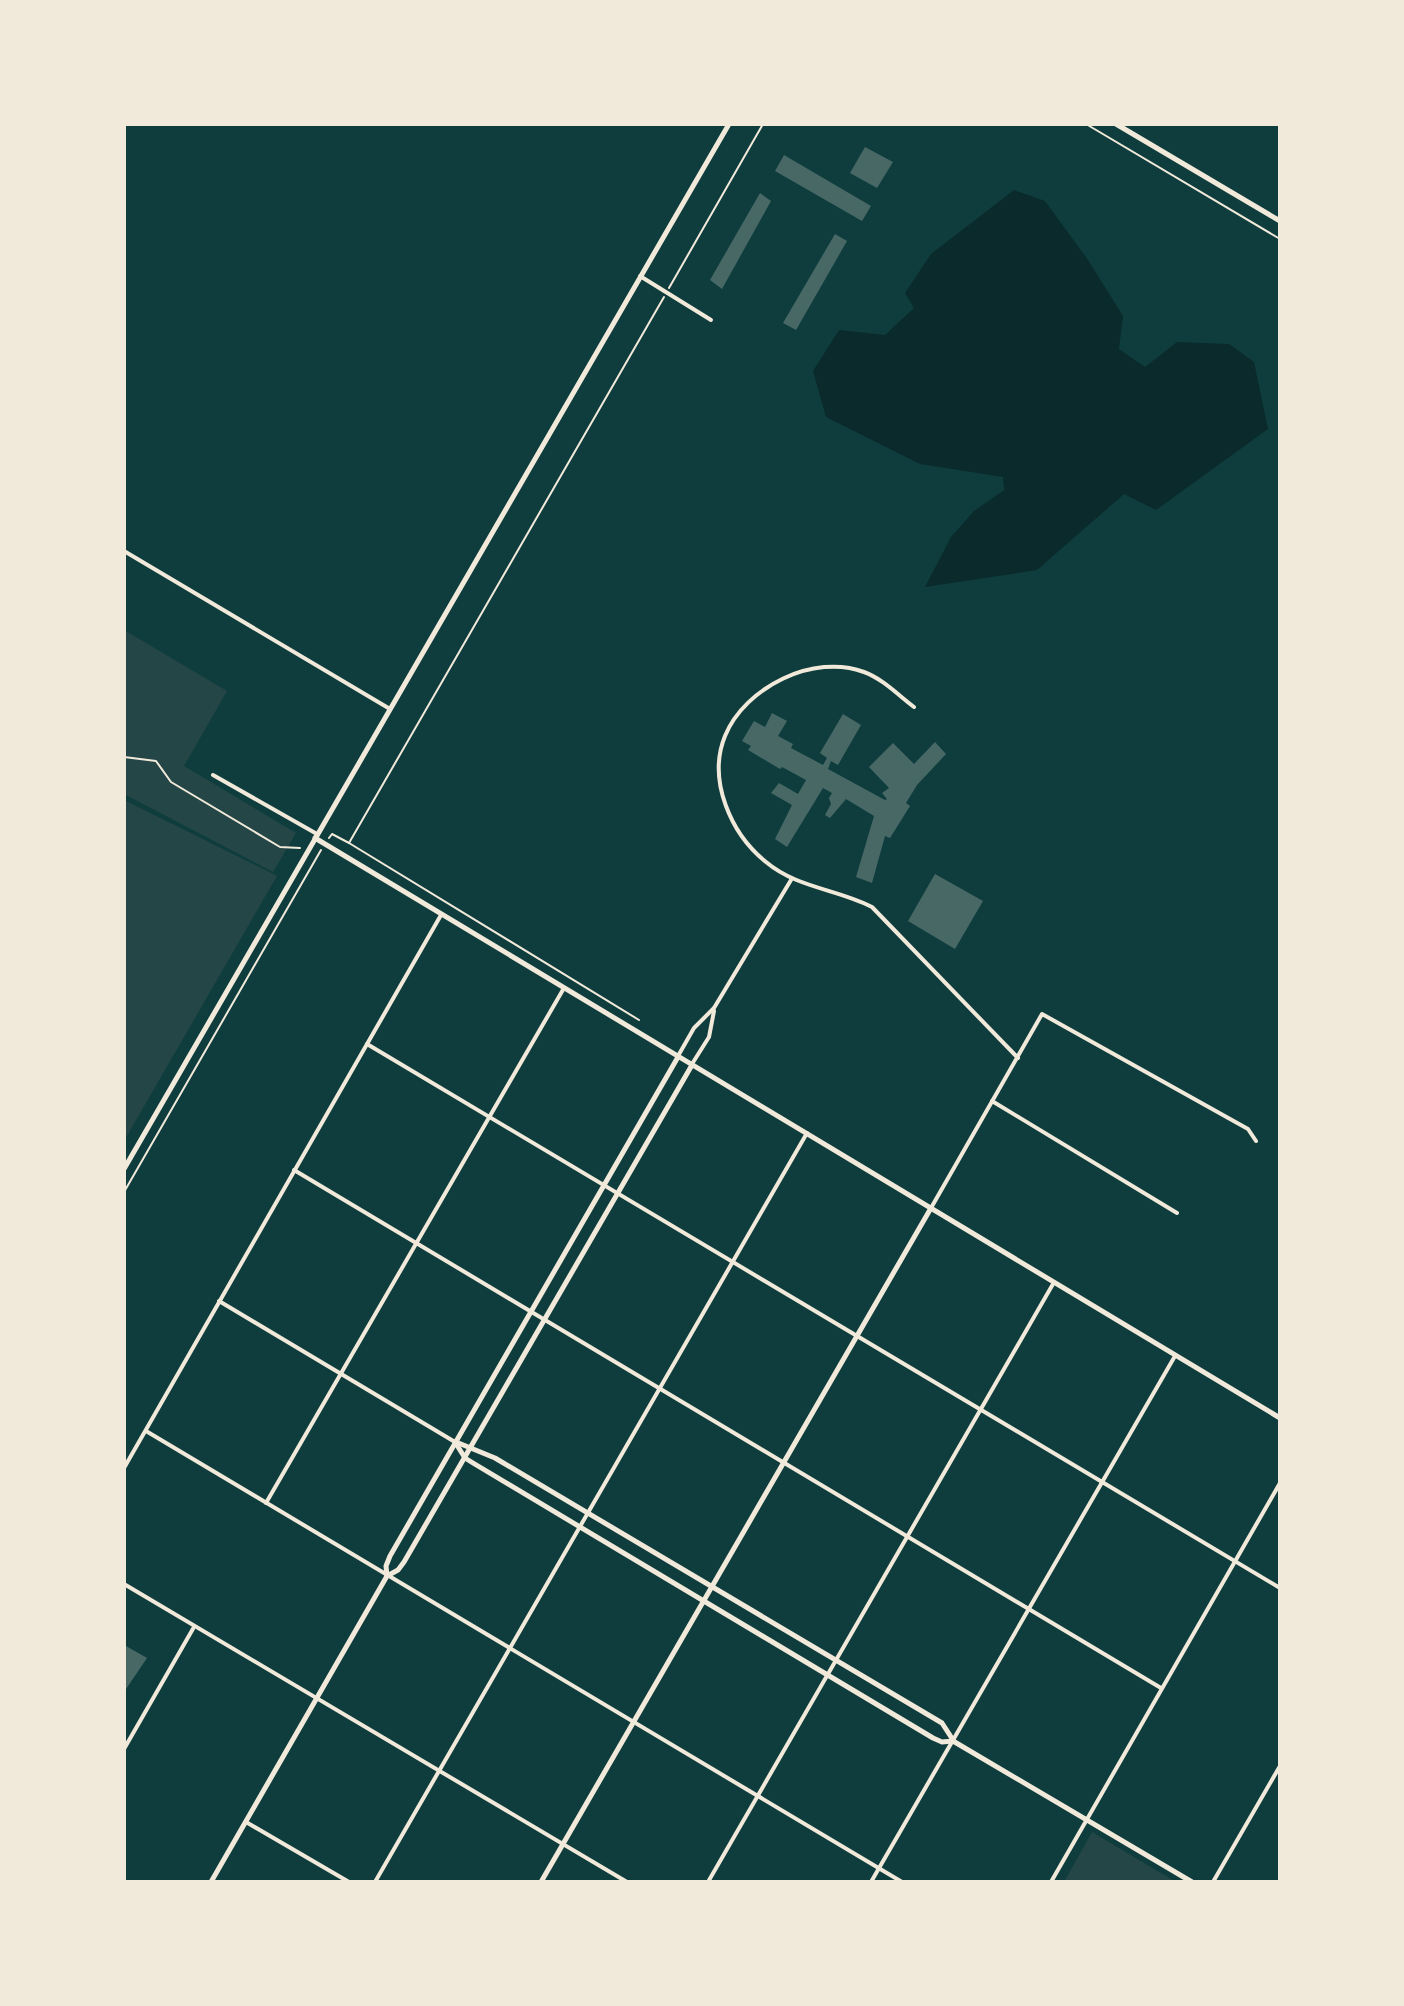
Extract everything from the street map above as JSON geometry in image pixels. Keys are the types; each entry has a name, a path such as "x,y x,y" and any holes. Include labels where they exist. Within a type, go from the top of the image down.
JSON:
{"street":[{"path":"124,1169 729,124"},
{"path":"1116,124 1280,221"},
{"path":"640,276 711,320"},
{"path":"124,551 390,709"},
{"path":"914,707 866,673 852,668 822,667 787,676 742,710 725,735 720,762 724,799 732,822 747,844 766,862 791,880 872,907 1018,1058"},
{"path":"213,775 1280,1418"},
{"path":"387,1576 386,1566 390,1556 694,1028 714,1008 791,880"},
{"path":"124,1468 442,915"},
{"path":"266,1503 564,988"},
{"path":"211,1882 387,1576 404,1562 472,1447 709,1037 714,1008"},
{"path":"541,1882 1042,1014 1248,1129 1256,1141"},
{"path":"367,1044 1280,1588"},
{"path":"992,1101 1177,1213"},
{"path":"375,1882 807,1133"},
{"path":"294,1170 1161,1688"},
{"path":"708,1882 1053,1284"},
{"path":"219,1301 455,1442 472,1447 588,1512 942,1723 953,1741"},
{"path":"871,1882 1175,1356"},
{"path":"146,1431 902,1882"},
{"path":"455,1442 465,1458 579,1527 933,1738 942,1742 953,1741 1192,1882"},
{"path":"1051,1882 1280,1483"},
{"path":"124,1584 627,1882"},
{"path":"124,1749 194,1626"},
{"path":"1213,1882 1280,1766"},
{"path":"246,1822 349,1882"}],"path":[{"path":"349,843 763,124"},
{"path":"1086,124 1280,239"},
{"path":"124,757 156,761 171,782 280,847 296,846 306,853"},
{"path":"124,1192 332,834 639,1020"}],"shaded area":[{"path":"1014,190 1045,201 1088,260 1123,316 1119,349 1145,367 1177,342 1229,344 1254,362 1268,429 1156,510 1124,494 1037,570 925,587 951,537 974,511 1004,490 1003,477 920,464 826,417 813,371 839,330 885,335 914,308 905,293 931,254"},
{"path":"124,630 227,691 184,766 296,833 273,872 124,794"},
{"path":"124,800 277,876 124,1141"},
{"path":"1092,1832 1176,1882 1064,1882"}],"building":[{"path":"865,147 893,162 877,188 850,173"},
{"path":"784,155 871,206 862,221 775,171"},
{"path":"760,193 771,201 722,289 710,280"},
{"path":"835,234 847,241 796,330 783,323"},
{"path":"772,713 787,721 778,736 793,744 791,748 823,765 827,758 820,753 843,714 861,725 838,765 831,761 828,769 885,800 882,793 889,788 869,767 893,743 914,764 935,742 946,754 917,785 906,803 910,806 890,838 885,836 872,883 856,877 874,816 846,799 830,818 825,815 832,793 823,788 787,847 775,839 792,805 771,793 779,783 798,794 806,780 748,750 751,746 742,741 754,721 765,727"},
{"path":"935,874 983,901 955,949 908,921"},
{"path":"126,1646 147,1658 124,1692 124,1650"}]}
